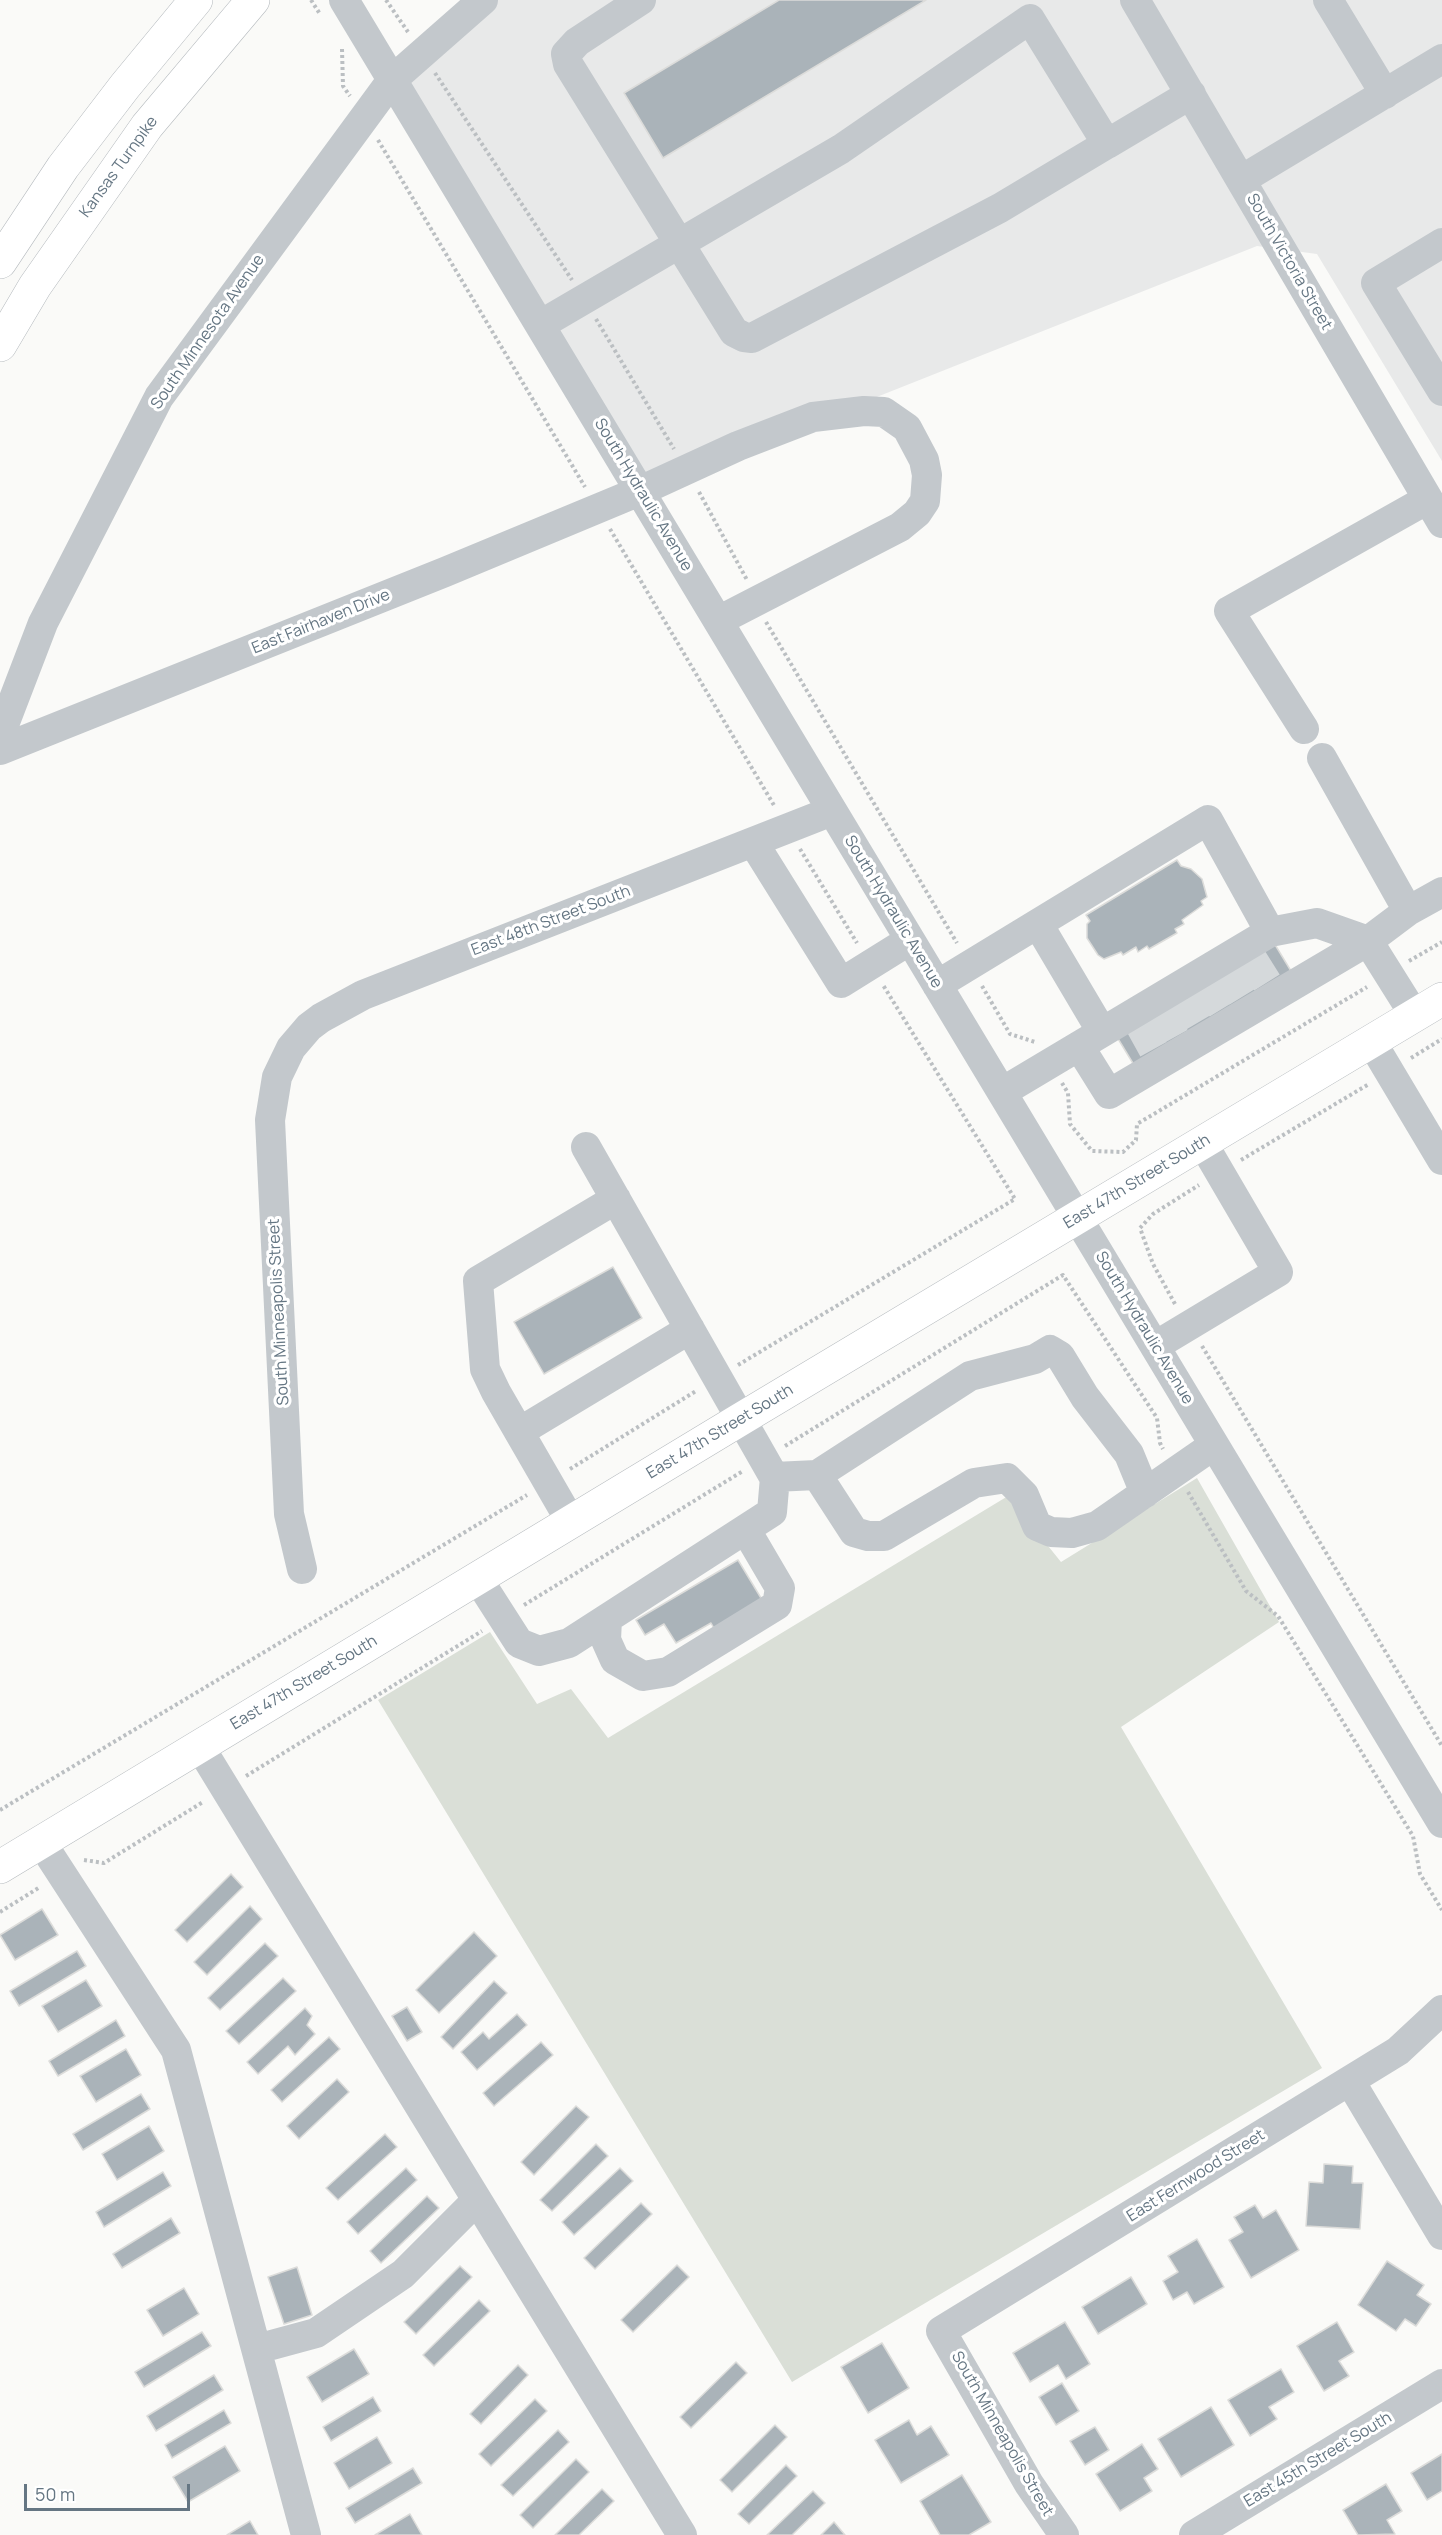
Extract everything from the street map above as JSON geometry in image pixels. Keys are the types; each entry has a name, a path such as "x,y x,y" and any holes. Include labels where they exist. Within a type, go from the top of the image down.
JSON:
{"main road":[{"path":"0,262 63,167 125,86 196,0"},
{"name":"Kansas Turnpike","path":"0,345 42,277 147,126 253,0"},
{"name":"East 47th Street South","path":"0,1867 741,1419 1428,1008"}],"street":[{"name":"South Minnesota Avenue","path":"0,735 43,623 159,397 392,80 483,0"},
{"path":"640,0 577,42 567,54 568,64 734,332 752,338 1000,208 1191,94"},
{"name":"South Victoria Street","path":"1135,0 1435,511"},
{"path":"1328,0 1385,94"},
{"name":"South Hydraulic Avenue","path":"334,10 392,80 1215,1445 1433,1788 1442,1823"},
{"path":"540,325 841,149 1024,10 1107,144"},
{"path":"1241,180 1442,59"},
{"path":"1442,243 1376,283 1442,391"},
{"name":"East Fairhaven Drive","path":"0,750 640,491 738,446 813,417 864,411 884,412 913,435 924,460 927,475 925,501 917,513 900,527 718,621"},
{"path":"1304,729 1229,611 1435,511"},
{"path":"1322,758 1408,910"},
{"name":"East 48th Street South","path":"287,1056 309,1027 332,1010 363,995 832,812"},
{"path":"937,985 1208,820 1198,981"},
{"path":"753,842 842,983 910,940"},
{"path":"1038,924 1091,1039 1109,1094 1215,1024 1368,941 1408,910 1442,892"},
{"path":"1002,1092 1091,1039 1198,981 1317,923 1368,941 1389,974 1428,1008"},
{"path":"1371,1041 1442,1160"},
{"name":"South Minneapolis Street","path":"287,1056 277,1077 270,1120 289,1514 302,1569"},
{"path":"1155,1346 1278,1272 1202,1143"},
{"path":"478,1579 519,1643 539,1651 569,1643 772,1512 775,1478 586,1147"},
{"path":"571,1522 485,1369 478,1281 615,1199"},
{"path":"519,1432 690,1329"},
{"path":"775,1478 817,1475 970,1376 1035,1359 1050,1350 1060,1356 1085,1397 1129,1454 1145,1492"},
{"path":"817,1475 854,1532 868,1536 884,1536 974,1483 1007,1478 1024,1495 1037,1526 1051,1532 1072,1533 1097,1526 1215,1445"},
{"path":"607,1619 606,1640 615,1660 643,1676 668,1672 777,1605 780,1588 746,1530"},
{"path":"200,1747 682,2535"},
{"path":"41,1842 176,2050 306,2535"},
{"name":"East Fernwood Street","path":"941,2331 1398,2051 1442,2010"},
{"path":"1350,2081 1442,2235"},
{"path":"257,2349 316,2333 403,2274 477,2200"},
{"name":"South Minneapolis Street","path":"941,2331 1029,2484 1064,2535"},
{"name":"East 45th Street South","path":"1194,2535 1442,2384"}],"path":[{"path":"311,0 334,10"},
{"path":"0,1810 548,1482 859,1290 1015,1199 788,829 364,117 343,86 343,50 336,40"},
{"path":"1092,1151 1123,1152 1136,1140 1137,1124 1442,942"},
{"path":"1442,1039 1153,1214 1140,1228 1153,1264 1442,1746"}],"shaded area":[{"path":"486,0 1442,0 1442,461 1317,254 1257,246 640,491 392,80"},
{"path":"1197,1478 1279,1622 1121,1727 1322,2068 792,2382 378,1700 490,1632 537,1704 571,1689 608,1738 1008,1496 1061,1562"}],"building":[{"path":"779,0 926,0 663,158 624,93"},
{"path":"1177,860 1181,866 1191,869 1202,879 1207,897 1201,901 1203,905 1182,920 1184,924 1175,929 1177,933 1149,949 1147,946 1138,952 1136,947 1123,955 1121,952 1104,959 1098,955 1087,938 1087,924 1090,921 1086,915"},
{"path":"1274,943 1291,971 1134,1065 1117,1037"},
{"path":"613,1267 642,1318 544,1374 514,1322"},
{"path":"738,1560 764,1603 716,1632 711,1623 676,1643 664,1624 645,1635 636,1620"},
{"path":"231,1874 243,1887 187,1942 175,1930"},
{"path":"250,1906 262,1919 207,1975 194,1962"},
{"path":"42,1909 58,1935 15,1960 0,1935"},
{"path":"474,1932 497,1956 439,2013 416,1990"},
{"path":"265,1943 278,1956 220,2010 208,1998"},
{"path":"77,1951 86,1966 19,2006 10,1991"},
{"path":"283,1978 296,1991 239,2044 226,2031"},
{"path":"86,1980 102,2006 58,2032 42,2006"},
{"path":"494,1981 507,1993 453,2049 441,2037"},
{"path":"407,2007 422,2032 407,2041 392,2016"},
{"path":"305,2008 312,2016 307,2025 315,2034 295,2055 288,2046 258,2074 247,2062"},
{"path":"517,2014 527,2025 477,2070 461,2052 483,2032 489,2039"},
{"path":"116,2020 125,2036 58,2076 49,2061"},
{"path":"329,2037 340,2049 282,2102 271,2090"},
{"path":"541,2042 553,2055 494,2106 483,2093"},
{"path":"126,2049 141,2075 96,2102 80,2076"},
{"path":"337,2079 349,2092 299,2139 287,2126"},
{"path":"141,2094 150,2109 83,2150 73,2134"},
{"path":"576,2106 589,2117 534,2175 521,2162"},
{"path":"149,2126 164,2151 117,2180 102,2154"},
{"path":"385,2134 397,2147 338,2200 326,2188"},
{"path":"596,2144 608,2156 552,2211 540,2200"},
{"path":"1324,2164 1353,2166 1352,2183 1363,2183 1360,2229 1306,2226 1309,2182 1323,2183"},
{"path":"406,2168 417,2180 358,2234 347,2222"},
{"path":"620,2168 633,2181 574,2235 562,2222"},
{"path":"163,2172 171,2186 104,2227 96,2212"},
{"path":"427,2196 439,2208 381,2263 370,2251"},
{"path":"641,2203 652,2214 595,2269 584,2258"},
{"path":"1255,2205 1263,2218 1276,2210 1299,2250 1251,2278 1229,2240 1243,2232 1234,2217"},
{"path":"171,2218 180,2233 122,2268 113,2254"},
{"path":"1197,2239 1224,2287 1194,2304 1187,2292 1173,2300 1163,2281 1178,2272 1168,2256"},
{"path":"1387,2261 1424,2285 1417,2295 1431,2304 1416,2326 1405,2319 1396,2331 1358,2305"},
{"path":"677,2265 689,2277 633,2332 621,2320"},
{"path":"460,2266 472,2277 416,2334 404,2322"},
{"path":"297,2267 312,2315 284,2324 268,2277"},
{"path":"1131,2277 1147,2304 1098,2334 1082,2307"},
{"path":"184,2288 199,2314 163,2336 147,2310"},
{"path":"479,2300 490,2311 434,2366 423,2355"},
{"path":"1065,2322 1090,2364 1066,2379 1058,2365 1030,2382 1013,2353"},
{"path":"1337,2322 1354,2352 1339,2361 1349,2376 1324,2391 1297,2346"},
{"path":"202,2332 211,2346 144,2387 135,2372"},
{"path":"882,2343 909,2388 868,2413 841,2367"},
{"path":"354,2349 369,2374 322,2402 307,2377"},
{"path":"736,2362 747,2373 691,2428 680,2417"},
{"path":"518,2365 528,2375 481,2424 470,2414"},
{"path":"1281,2369 1294,2392 1269,2407 1277,2419 1250,2436 1228,2400"},
{"path":"214,2375 223,2390 156,2431 147,2416"},
{"path":"1062,2383 1079,2411 1056,2425 1039,2397"},
{"path":"373,2397 381,2411 331,2441 323,2427"},
{"path":"535,2399 547,2411 491,2466 479,2454"},
{"path":"1211,2407 1234,2445 1181,2477 1158,2439"},
{"path":"224,2410 231,2423 172,2458 165,2445"},
{"path":"909,2420 917,2435 931,2426 949,2455 901,2483 875,2440"},
{"path":"775,2425 787,2437 732,2492 720,2480"},
{"path":"1095,2427 1109,2450 1085,2465 1070,2441"},
{"path":"558,2430 569,2442 513,2496 501,2485"},
{"path":"377,2437 392,2463 349,2489 334,2463"},
{"path":"1142,2444 1158,2469 1144,2478 1152,2491 1120,2511 1096,2474"},
{"path":"225,2446 240,2471 188,2502 173,2477"},
{"path":"1442,2454 1442,2491 1427,2500 1411,2473"},
{"path":"576,2459 589,2472 533,2528 520,2515"},
{"path":"786,2465 797,2476 749,2524 738,2514"},
{"path":"413,2468 422,2483 355,2523 346,2508"},
{"path":"962,2475 991,2522 969,2535 940,2535 920,2501"},
{"path":"1386,2484 1402,2511 1387,2520 1395,2534 1358,2535 1343,2510"},
{"path":"602,2489 614,2501 579,2535 555,2535"},
{"path":"813,2491 825,2503 792,2535 767,2535"},
{"path":"410,2514 422,2535 375,2535"},
{"path":"250,2521 258,2535 227,2535"},
{"path":"834,2522 845,2535 821,2535"}],"tunnel":[{"path":"1251,957 1268,984"},
{"path":"1227,971 1244,999"},
{"path":"1207,983 1224,1011"},
{"path":"1184,996 1201,1025"},
{"path":"1160,1011 1176,1040"},
{"path":"1139,1023 1155,1052"}]}
